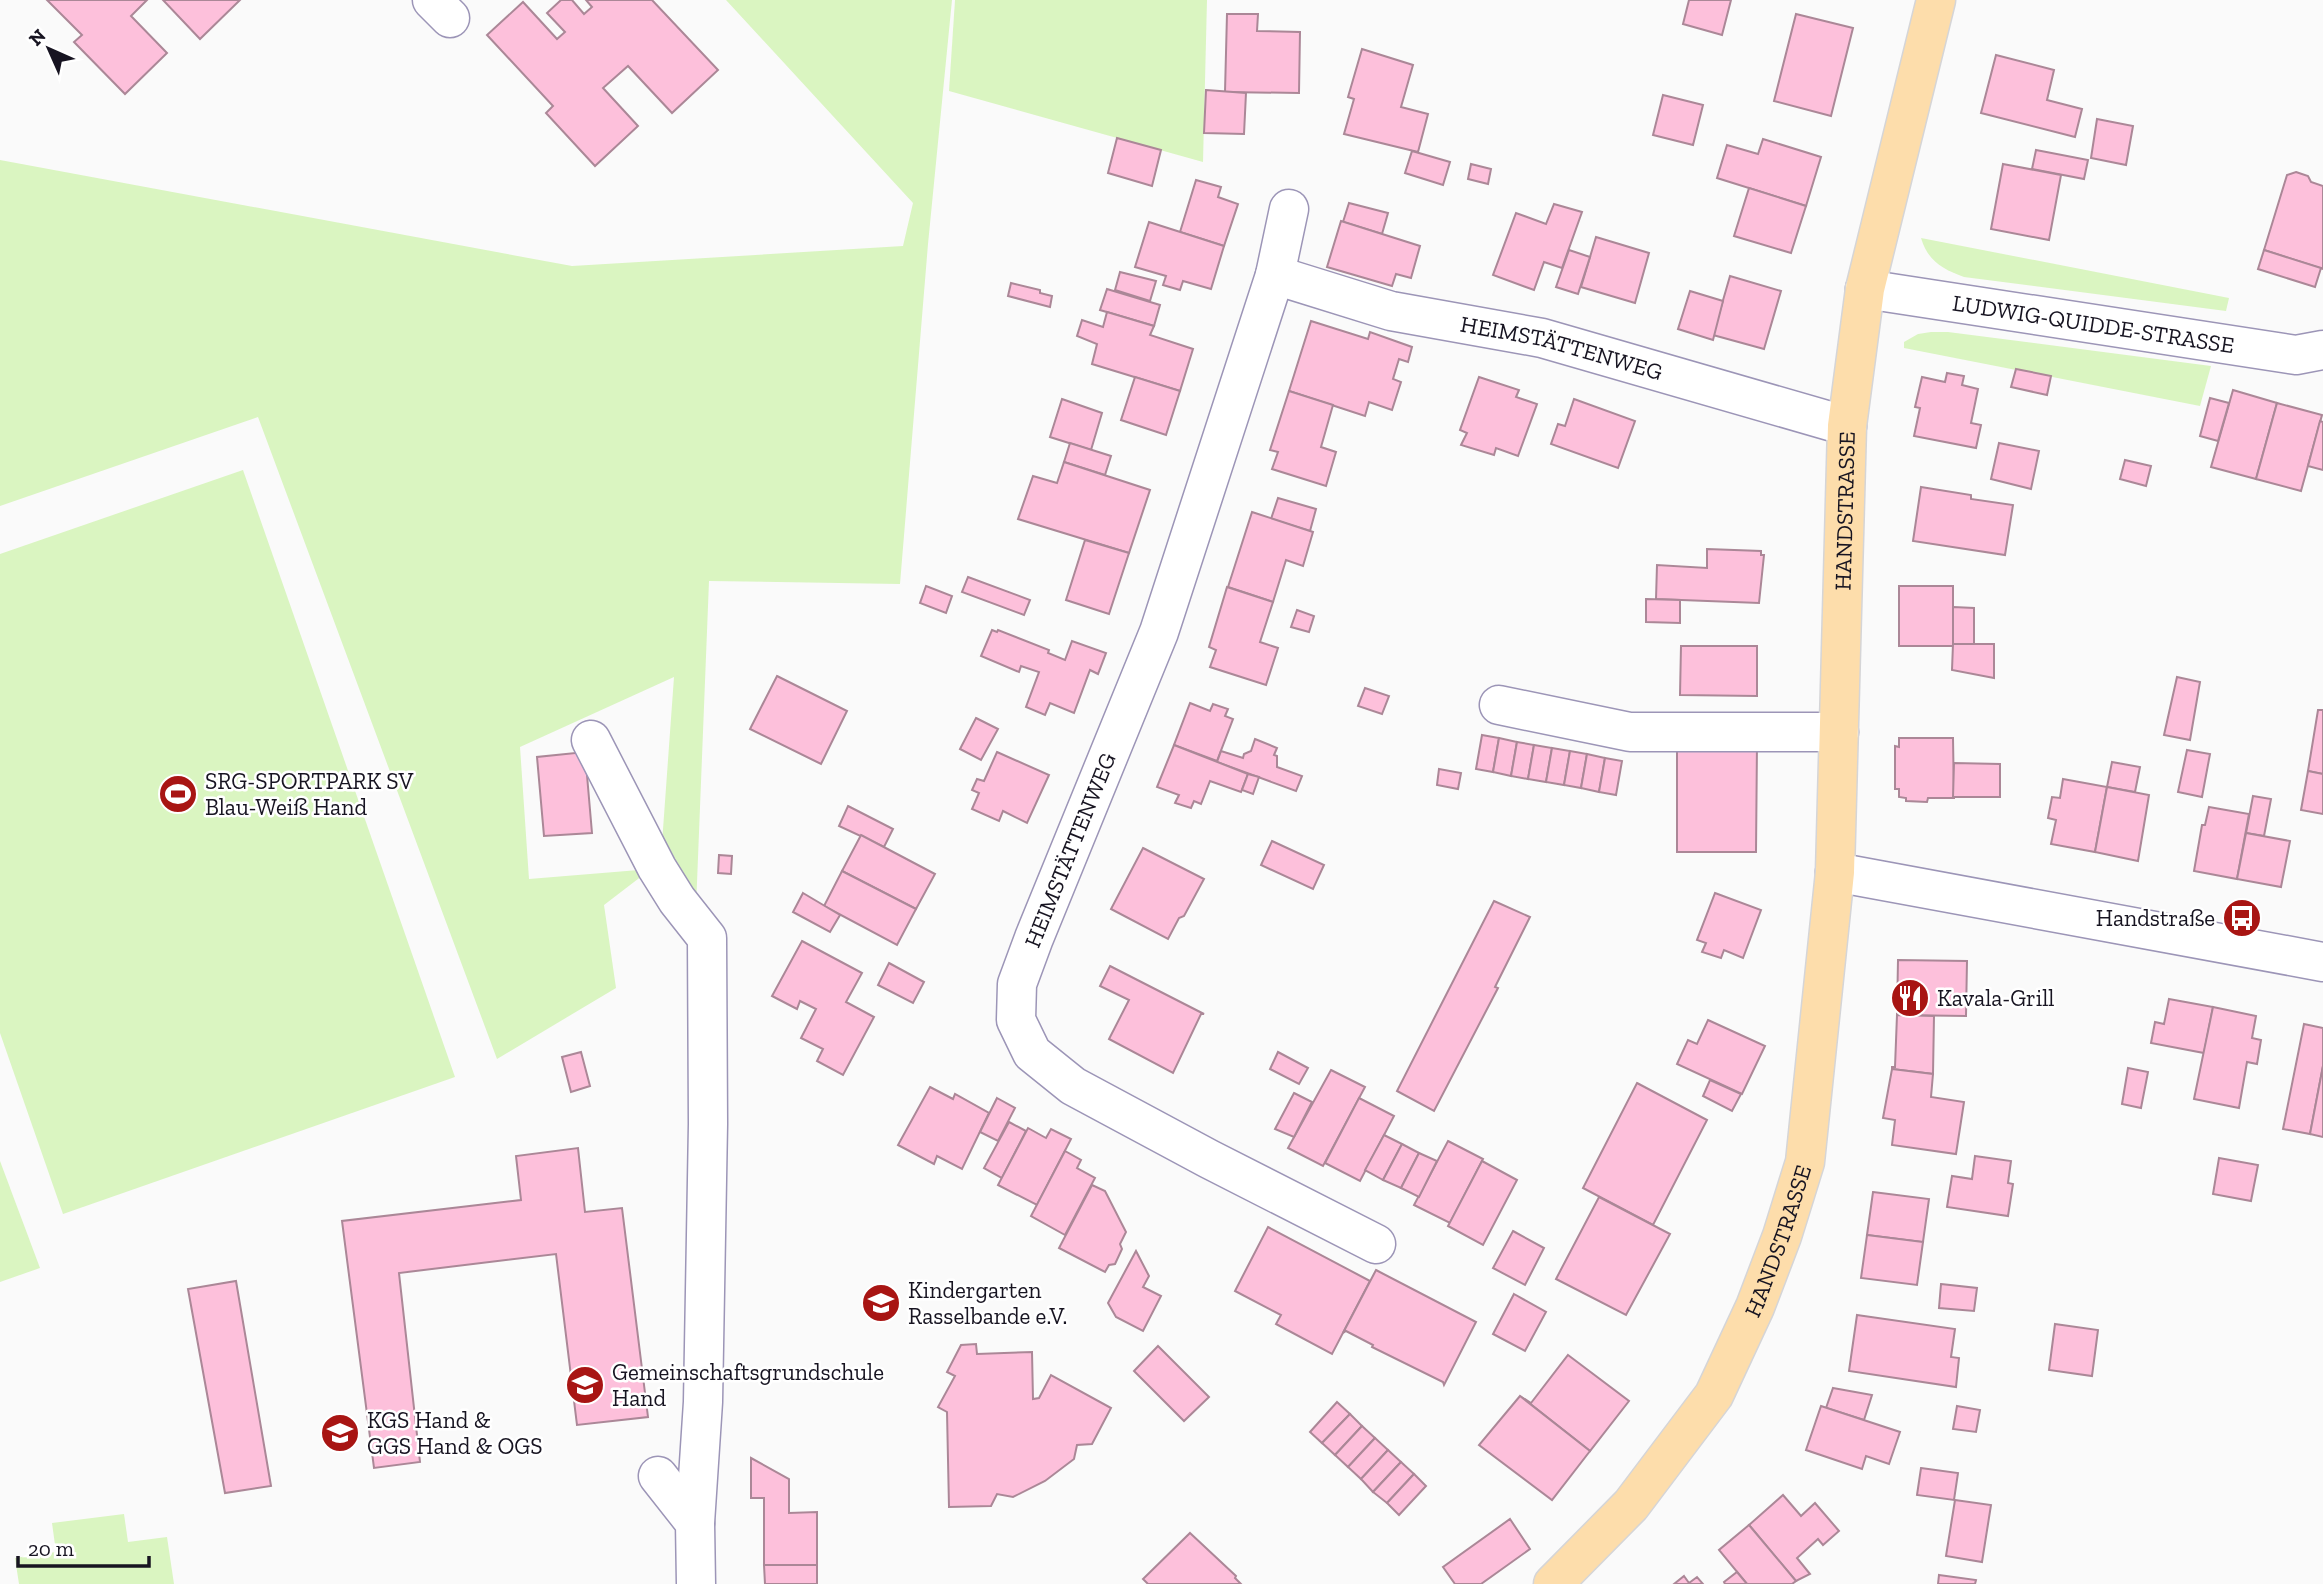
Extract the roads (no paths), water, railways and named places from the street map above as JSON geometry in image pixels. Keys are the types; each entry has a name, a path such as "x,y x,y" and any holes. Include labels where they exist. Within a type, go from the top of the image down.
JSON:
{"main road":[{"name":"HANDSTRASSE","path":"1554,1584 1631,1505 1714,1395 1755,1307 1782,1236 1805,1162 1835,872 1847,426 1864,289 1936,0"}],"street":[{"name":"HEIMSTÄTTENWEG","path":"1289,209 1275,275 1159,632 1017,984 1016,1020 1032,1054 1073,1086 1376,1244"},
{"name":"HEIMSTÄTTENWEG","path":"1275,275 1391,311 1542,338 1847,426"},
{"name":"LUDWIG-QUIDDE-STRASSE","path":"1864,289 2296,355 2323,350"},
{"path":"1499,705 1630,732 1839,732"},
{"path":"590,740 657,868 706,938 708,1124 703,1402 695,1523 696,1584"},
{"path":"1835,872 2323,962"},
{"path":"658,1476 695,1523"}],"place":[{"name":"SRG-SPORTPARK SV Blau-Weiß Hand","path":"178,794"},
{"name":"Handstraße","path":"2242,918"},
{"name":"Kavala-Grill","path":"1910,998"},
{"name":"Kindergarten Rasselbande e.V.","path":"881,1303"},
{"name":"Gemeinschaftsgrundschule Hand","path":"585,1385"},
{"name":"KGS Hand & GGS Hand & OGS","path":"340,1433"}]}
